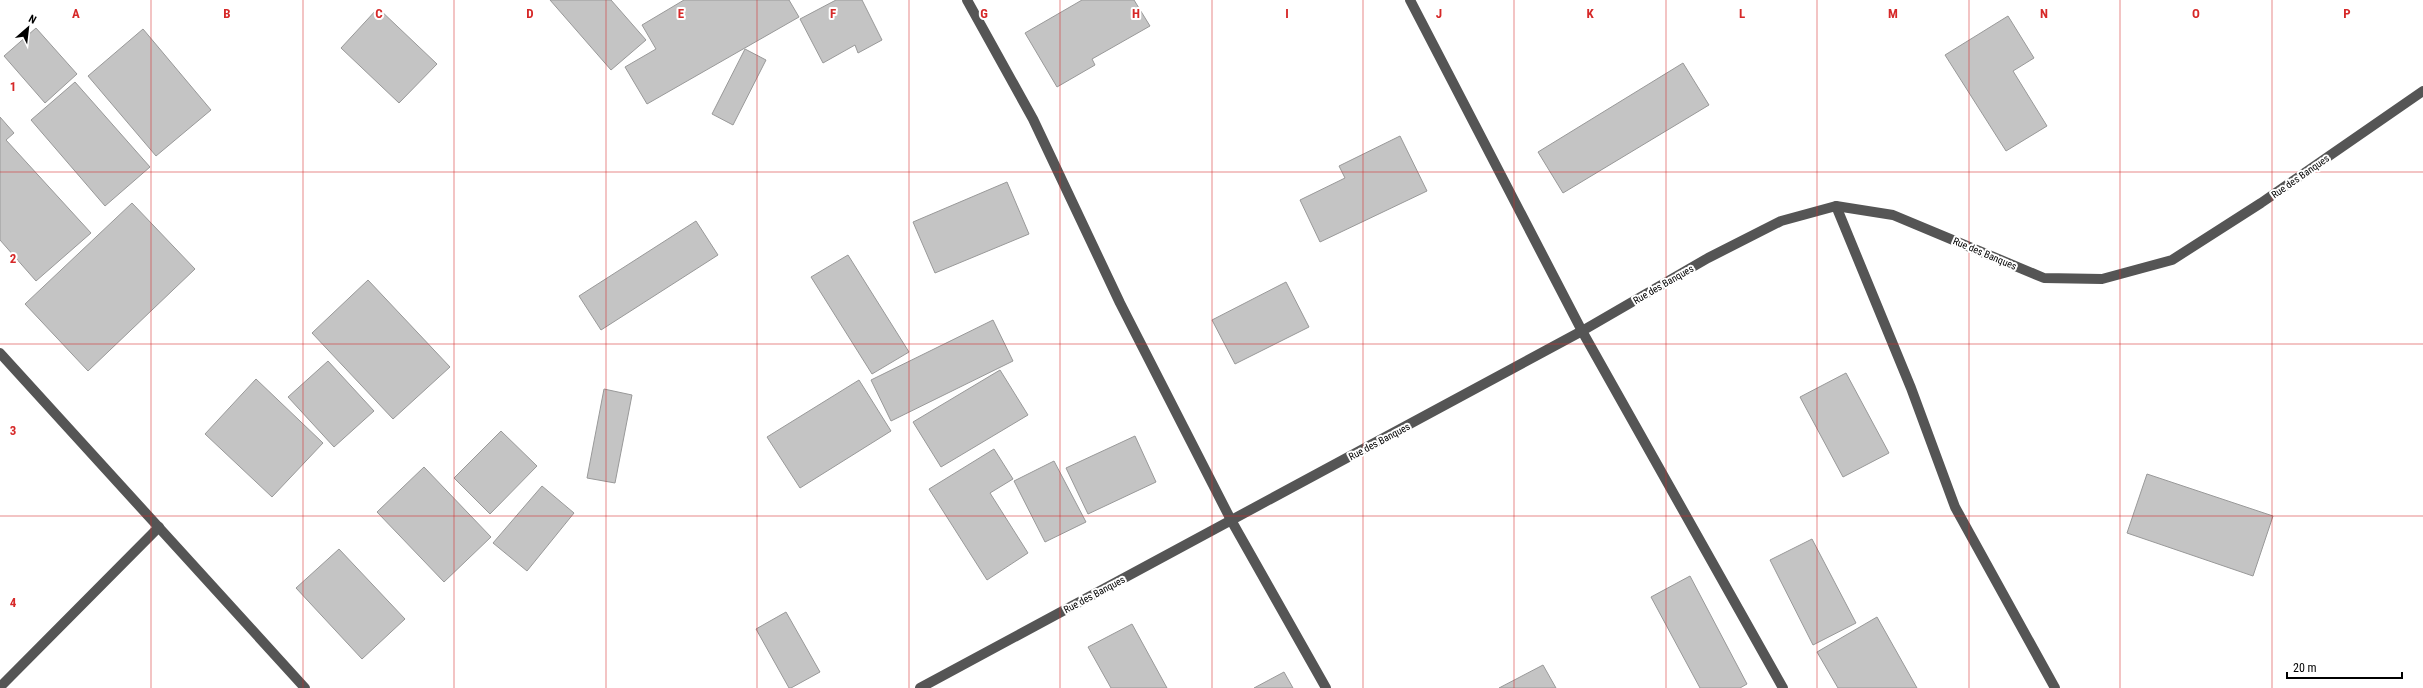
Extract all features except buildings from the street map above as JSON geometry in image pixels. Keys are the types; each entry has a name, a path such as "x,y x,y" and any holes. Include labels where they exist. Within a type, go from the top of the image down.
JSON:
{"street":[{"path":"967,0 1033,119 1120,303 1231,520 1326,688"},
{"path":"1410,0 1582,331 1784,688"},
{"name":"Rue des Banques","path":"920,688 1582,331 1708,258 1781,221 1836,206 1893,215 2044,278 2102,279 2172,260 2261,203 2423,91"},
{"path":"1836,206 1911,388 1955,506 2055,688"},
{"path":"0,353 305,688"},
{"path":"0,687 159,526"}]}
